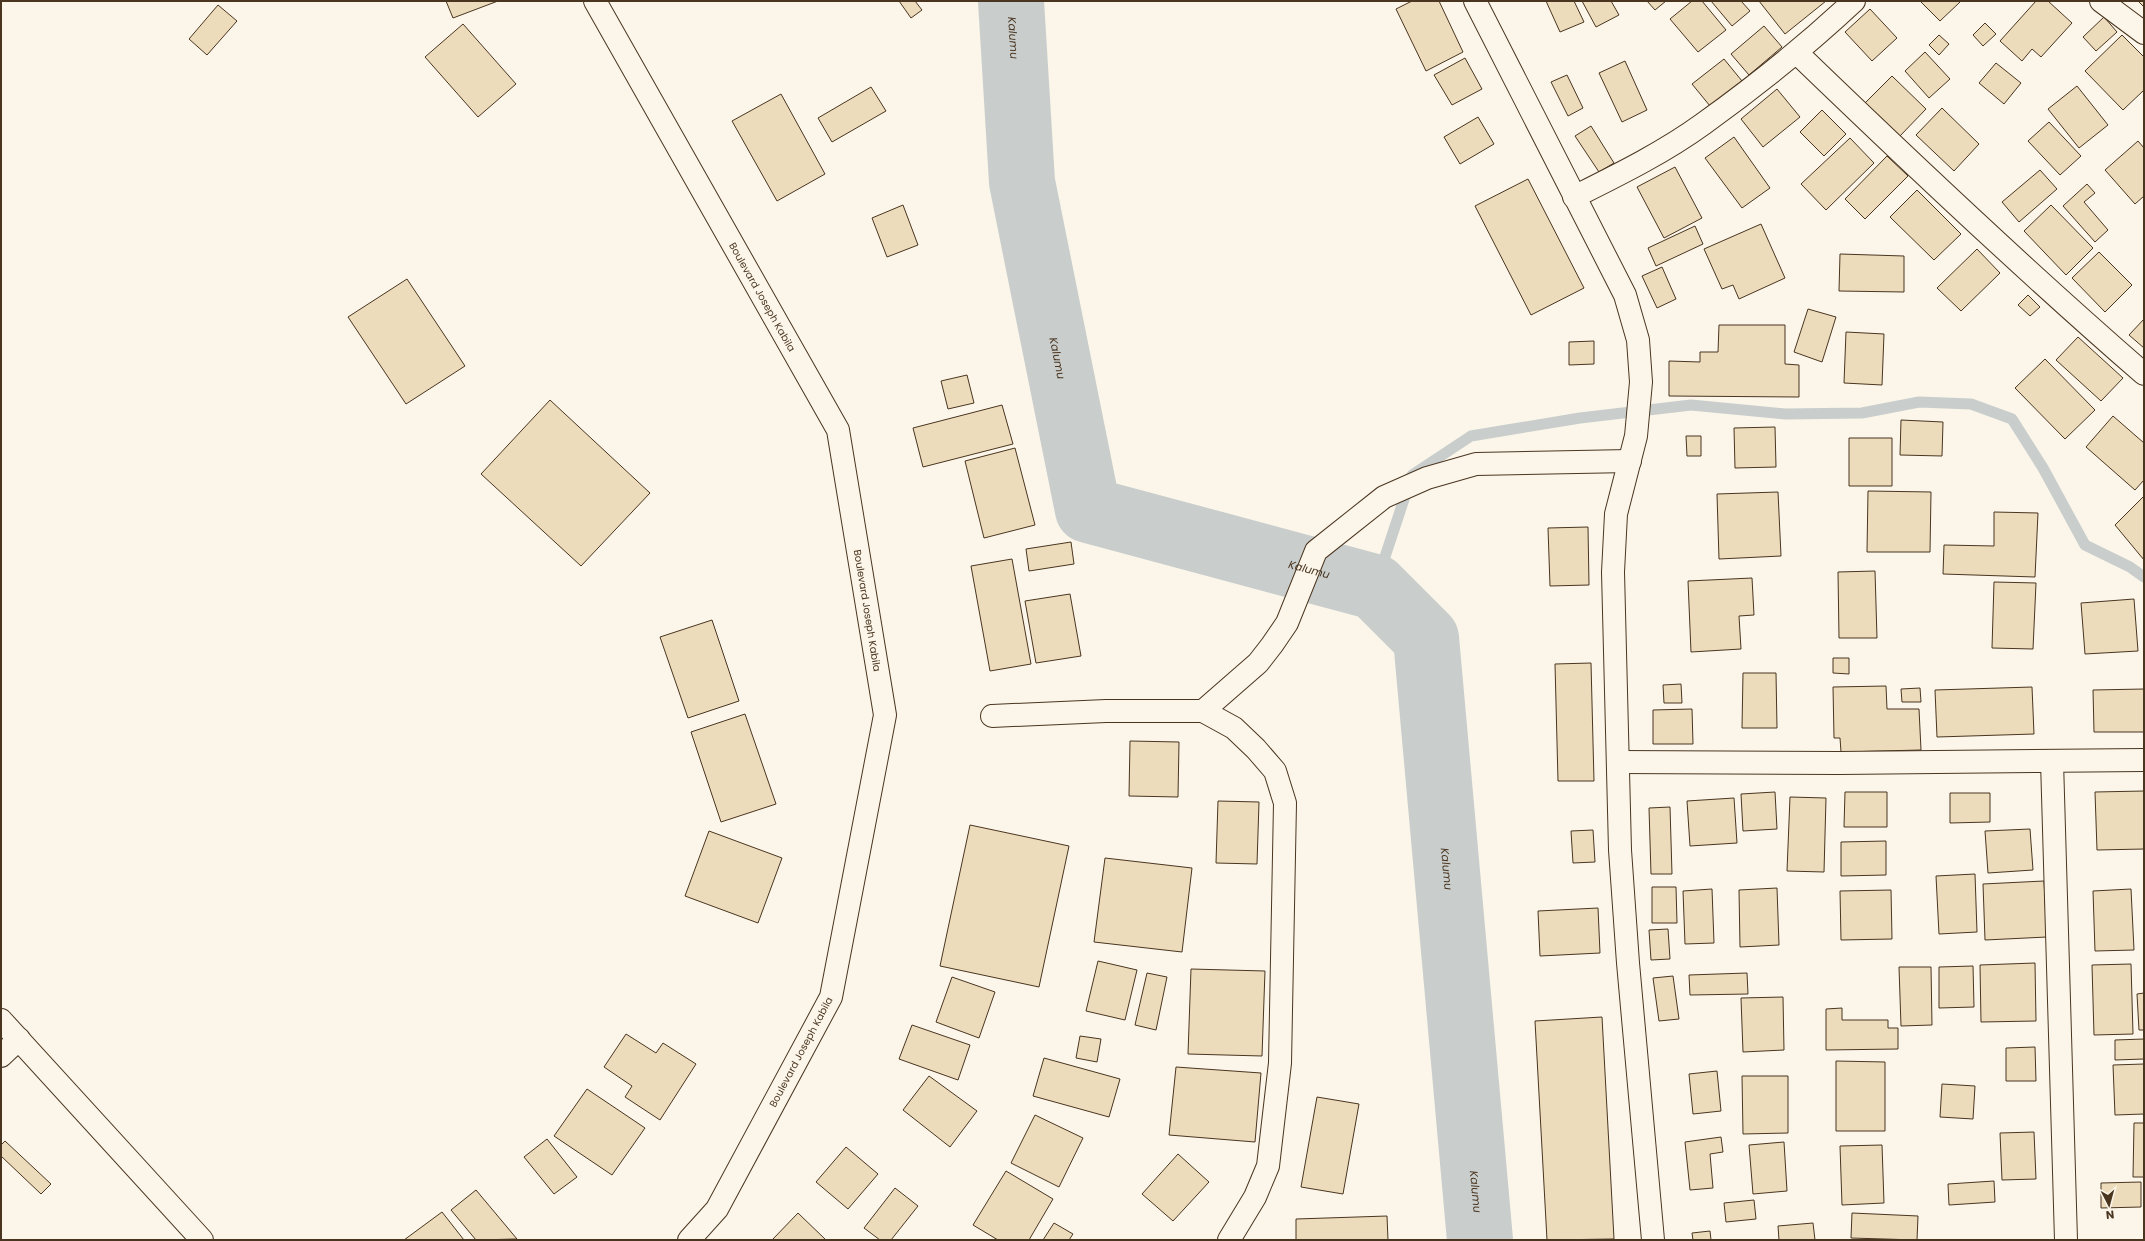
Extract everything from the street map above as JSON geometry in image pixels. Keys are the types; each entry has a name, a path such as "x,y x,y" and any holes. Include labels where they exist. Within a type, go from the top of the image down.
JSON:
{"main road":[{"name":"Boulevard Joseph Kabila","path":"595,1 838,430 885,715 831,997 717,1209 689,1240"},
{"path":"1475,1 1624,295 1638,340 1641,382 1636,436 1616,514 1612,572 1620,850 1627,955 1653,1240"},
{"path":"2101,1 2144,33"},
{"path":"1574,197 1627,170 1703,124 1796,52 1847,3"},
{"path":"1796,52 1910,162 2070,310 2144,374"},
{"path":"1203,712 1258,663 1287,623 1316,551 1384,497 1434,476 1476,464 1630,461"},
{"path":"992,716 1106,711 1203,712 1234,728 1256,749 1275,771 1285,803 1280,1063 1268,1166 1256,1197 1229,1240"},
{"path":"1618,762 2144,760"},
{"path":"2052,761 2066,1240"},
{"path":"1,1020 202,1240"},
{"path":"1,1056 19,1039"}],"building":[{"path":"446,1 498,1 453,18"},
{"path":"899,1 915,1 922,10 911,18"},
{"path":"1412,1 1439,1 1463,52 1426,71 1396,9"},
{"path":"1546,1 1574,1 1584,22 1560,32"},
{"path":"1582,1 1611,1 1619,15 1596,27"},
{"path":"1647,1 1666,1 1655,10"},
{"path":"1692,1 1702,1 1726,30 1698,52 1670,19"},
{"path":"1711,1 1741,1 1750,11 1732,26"},
{"path":"1759,1 1826,1 1785,34"},
{"path":"1920,1 1959,1 1960,2 1940,21"},
{"path":"2036,1 2048,1 2072,23 2041,57 2032,49 2022,61 2000,41"},
{"path":"2138,1 2144,1 2144,7"},
{"path":"218,5 237,21 207,55 189,39"},
{"path":"1870,9 1897,38 1872,61 1845,32"},
{"path":"2104,17 2117,32 2096,51 2083,37"},
{"path":"1985,23 1996,34 1983,46 1973,35"},
{"path":"463,24 516,84 478,117 425,57"},
{"path":"1764,26 1782,47 1749,75 1731,54"},
{"path":"1939,35 1949,44 1939,55 1929,45"},
{"path":"2122,35 2144,57 2144,90 2123,110 2085,71"},
{"path":"1925,52 1950,79 1929,98 1905,71"},
{"path":"1465,58 1482,89 1452,105 1434,75"},
{"path":"1724,59 1742,81 1710,106 1692,84"},
{"path":"1625,61 1647,110 1622,122 1599,73"},
{"path":"1996,63 2021,83 2004,104 1979,83"},
{"path":"1567,75 1583,108 1568,116 1551,82"},
{"path":"1892,76 1926,109 1899,137 1864,104"},
{"path":"2077,86 2108,125 2079,148 2048,109"},
{"path":"871,87 886,111 832,142 818,118"},
{"path":"1777,89 1800,117 1763,147 1741,119"},
{"path":"781,94 825,174 777,201 732,121"},
{"path":"1942,108 1979,144 1954,171 1916,135"},
{"path":"1822,110 1846,134 1824,156 1800,132"},
{"path":"1478,117 1494,144 1460,164 1444,137"},
{"path":"2049,122 2081,156 2060,175 2028,141"},
{"path":"1591,126 1614,163 1599,172 1575,136"},
{"path":"1734,137 1770,188 1742,208 1705,158"},
{"path":"1850,138 1874,163 1826,210 1801,184"},
{"path":"2138,141 2144,148 2144,196 2135,204 2105,170"},
{"path":"1887,156 1908,176 1865,219 1845,199"},
{"path":"1675,167 1702,218 1664,238 1637,187"},
{"path":"2040,170 2057,189 2019,222 2002,202"},
{"path":"1528,179 1584,288 1531,315 1475,206"},
{"path":"2087,184 2095,193 2084,202 2108,230 2095,242 2063,206"},
{"path":"1917,190 1961,234 1934,260 1890,217"},
{"path":"903,205 918,245 887,257 872,218"},
{"path":"2051,205 2093,248 2066,275 2024,231"},
{"path":"1761,224 1785,278 1739,299 1733,285 1722,289 1704,249"},
{"path":"1695,226 1703,244 1656,266 1648,248"},
{"path":"1977,249 2000,273 1961,311 1937,288"},
{"path":"2099,252 2132,285 2105,312 2072,278"},
{"path":"1840,254 1904,256 1904,292 1839,291"},
{"path":"1662,267 1676,299 1657,308 1642,276"},
{"path":"407,279 465,366 406,404 348,317"},
{"path":"2028,295 2040,307 2030,316 2018,305"},
{"path":"1808,309 1836,317 1822,362 1794,352"},
{"path":"2144,319 2144,348 2129,335"},
{"path":"1719,325 1785,325 1785,364 1799,365 1799,397 1669,396 1669,361 1700,362 1700,352 1718,352"},
{"path":"1846,332 1884,334 1882,385 1844,383"},
{"path":"2078,337 2123,378 2101,401 2056,360"},
{"path":"1594,341 1594,364 1569,365 1569,342"},
{"path":"2045,359 2095,410 2065,439 2015,388"},
{"path":"967,375 974,403 948,409 941,381"},
{"path":"550,400 650,493 581,566 481,474"},
{"path":"1002,405 1013,444 923,467 913,428"},
{"path":"2113,416 2144,443 2144,480 2135,490 2086,447"},
{"path":"1901,420 1943,422 1942,456 1900,455"},
{"path":"1775,427 1776,467 1735,468 1734,428"},
{"path":"1686,436 1701,436 1701,456 1687,456"},
{"path":"1849,438 1892,438 1892,486 1849,486"},
{"path":"1015,448 1035,525 984,538 965,461"},
{"path":"1868,491 1931,492 1930,552 1867,552"},
{"path":"1778,492 1781,556 1719,559 1717,494"},
{"path":"2144,496 2144,560 2115,525"},
{"path":"1994,512 2038,513 2035,577 1943,574 1944,545 1994,546"},
{"path":"1588,527 1589,585 1550,586 1548,528"},
{"path":"1071,542 1074,564 1029,571 1026,549"},
{"path":"1012,559 1031,664 990,671 971,566"},
{"path":"1875,571 1877,638 1839,638 1838,572"},
{"path":"1752,578 1754,615 1739,616 1741,649 1691,652 1688,581"},
{"path":"1994,582 2036,583 2033,649 1992,648"},
{"path":"1070,594 1081,656 1036,663 1025,601"},
{"path":"2134,599 2138,651 2085,654 2081,603"},
{"path":"712,620 739,701 688,718 660,637"},
{"path":"1833,658 1849,658 1849,674 1833,673"},
{"path":"1591,663 1594,781 1558,781 1555,664"},
{"path":"1743,673 1776,673 1777,728 1742,728"},
{"path":"1681,684 1682,703 1664,703 1663,685"},
{"path":"1886,686 1887,709 1919,709 1921,750 1841,752 1840,738 1834,738 1833,687"},
{"path":"2032,687 2034,734 1937,737 1935,690"},
{"path":"1920,688 1921,702 1902,702 1901,689"},
{"path":"2144,689 2144,732 2094,732 2093,690"},
{"path":"1692,709 1693,744 1653,744 1653,710"},
{"path":"745,714 776,804 721,822 691,732"},
{"path":"1130,741 1179,742 1178,797 1129,796"},
{"path":"2144,791 2144,849 2097,850 2095,792"},
{"path":"1775,792 1777,829 1743,831 1741,794"},
{"path":"1845,792 1887,792 1887,827 1844,827"},
{"path":"1950,793 1990,793 1990,822 1950,823"},
{"path":"1790,797 1826,798 1824,872 1787,871"},
{"path":"1734,798 1737,843 1690,846 1687,801"},
{"path":"1218,801 1259,802 1257,864 1216,863"},
{"path":"1670,807 1672,874 1651,874 1649,808"},
{"path":"970,825 1069,846 1039,987 940,966"},
{"path":"2030,829 2033,870 1988,873 1985,831"},
{"path":"1593,830 1595,862 1573,863 1571,831"},
{"path":"709,831 782,858 758,923 685,896"},
{"path":"1886,841 1886,875 1841,876 1841,842"},
{"path":"1105,858 1192,868 1182,952 1094,942"},
{"path":"1975,874 1977,932 1939,934 1936,876"},
{"path":"2044,881 2047,937 1985,940 1983,884"},
{"path":"1652,887 1676,887 1677,923 1652,923"},
{"path":"1777,888 1779,945 1740,947 1739,890"},
{"path":"1712,889 1714,943 1685,944 1683,891"},
{"path":"2131,889 2134,950 2095,951 2093,891"},
{"path":"1891,890 1892,939 1841,940 1840,891"},
{"path":"1598,908 1600,953 1540,956 1538,911"},
{"path":"1668,929 1670,959 1651,960 1649,930"},
{"path":"1098,961 1137,970 1125,1020 1086,1011"},
{"path":"2035,963 2036,1021 1981,1022 1980,965"},
{"path":"2131,964 2133,1034 2094,1035 2092,965"},
{"path":"1973,966 1974,1007 1939,1008 1939,967"},
{"path":"1899,967 1931,967 1932,1025 1901,1026"},
{"path":"1191,969 1265,971 1262,1056 1188,1054"},
{"path":"1147,973 1167,977 1156,1030 1135,1025"},
{"path":"1747,973 1748,994 1690,995 1689,975"},
{"path":"1673,976 1679,1019 1659,1021 1653,978"},
{"path":"952,977 995,992 979,1038 936,1022"},
{"path":"2144,993 2144,1030 2139,1030 2137,994"},
{"path":"1783,997 1784,1050 1743,1052 1741,998"},
{"path":"1842,1008 1842,1020 1888,1020 1888,1028 1898,1028 1898,1049 1826,1050 1826,1009"},
{"path":"1602,1017 1614,1239 1547,1240 1535,1021"},
{"path":"912,1025 970,1045 958,1080 899,1059"},
{"path":"626,1034 656,1053 663,1043 696,1064 660,1120 625,1097 632,1086 604,1067"},
{"path":"1080,1036 1101,1039 1097,1062 1076,1058"},
{"path":"2144,1039 2144,1059 2115,1060 2115,1040"},
{"path":"2035,1047 2036,1081 2006,1081 2006,1048"},
{"path":"1044,1058 1120,1079 1109,1117 1033,1096"},
{"path":"1836,1061 1885,1062 1885,1131 1836,1131"},
{"path":"2144,1064 2144,1114 2115,1115 2113,1065"},
{"path":"1176,1067 1261,1073 1255,1142 1169,1135"},
{"path":"1717,1071 1721,1111 1693,1114 1689,1074"},
{"path":"929,1076 977,1111 950,1147 903,1110"},
{"path":"1742,1076 1788,1076 1788,1133 1743,1134"},
{"path":"1942,1084 1975,1086 1973,1119 1940,1117"},
{"path":"587,1089 645,1128 612,1175 554,1136"},
{"path":"1317,1097 1359,1104 1343,1194 1301,1187"},
{"path":"1035,1115 1083,1138 1059,1187 1011,1163"},
{"path":"2134,1123 2144,1123 2144,1177 2133,1177"},
{"path":"2034,1132 2036,1179 2002,1180 2000,1133"},
{"path":"1721,1137 1723,1152 1710,1154 1713,1188 1690,1190 1685,1142"},
{"path":"547,1139 577,1177 554,1194 524,1157"},
{"path":"5,1141 51,1184 41,1194 1,1156 1,1145"},
{"path":"1784,1142 1787,1191 1753,1194 1749,1145"},
{"path":"1882,1145 1884,1203 1842,1205 1840,1146"},
{"path":"846,1147 878,1174 848,1209 816,1182"},
{"path":"1178,1154 1209,1182 1173,1221 1142,1194"},
{"path":"1006,1171 1053,1199 1029,1240 998,1240 973,1225"},
{"path":"1994,1181 1995,1202 1949,1205 1948,1184"},
{"path":"2141,1182 2141,1207 2101,1208 2101,1183"},
{"path":"895,1188 918,1206 891,1240 880,1240 864,1228"},
{"path":"476,1190 517,1239 476,1240 451,1210"},
{"path":"1754,1200 1756,1219 1726,1222 1724,1203"},
{"path":"442,1212 464,1240 404,1240"},
{"path":"798,1213 826,1240 772,1240"},
{"path":"1852,1213 1918,1216 1917,1240 1851,1238"},
{"path":"1387,1216 1388,1240 1296,1240 1296,1219"},
{"path":"1054,1223 1073,1234 1069,1240 1043,1240"},
{"path":"1813,1223 1815,1240 1779,1240 1778,1226"},
{"path":"1710,1231 1711,1240 1693,1240 1692,1233"}],"waterway":[{"name":"Kalumu","path":"1011,1 1022,182 1088,510 1375,587 1426,638 1480,1240"},
{"path":"1375,587 1412,475 1471,436 1580,418 1691,405 1785,414 1862,413 1919,402 1971,404 2012,419 2043,468 2085,545 2130,567 2144,577"}]}
